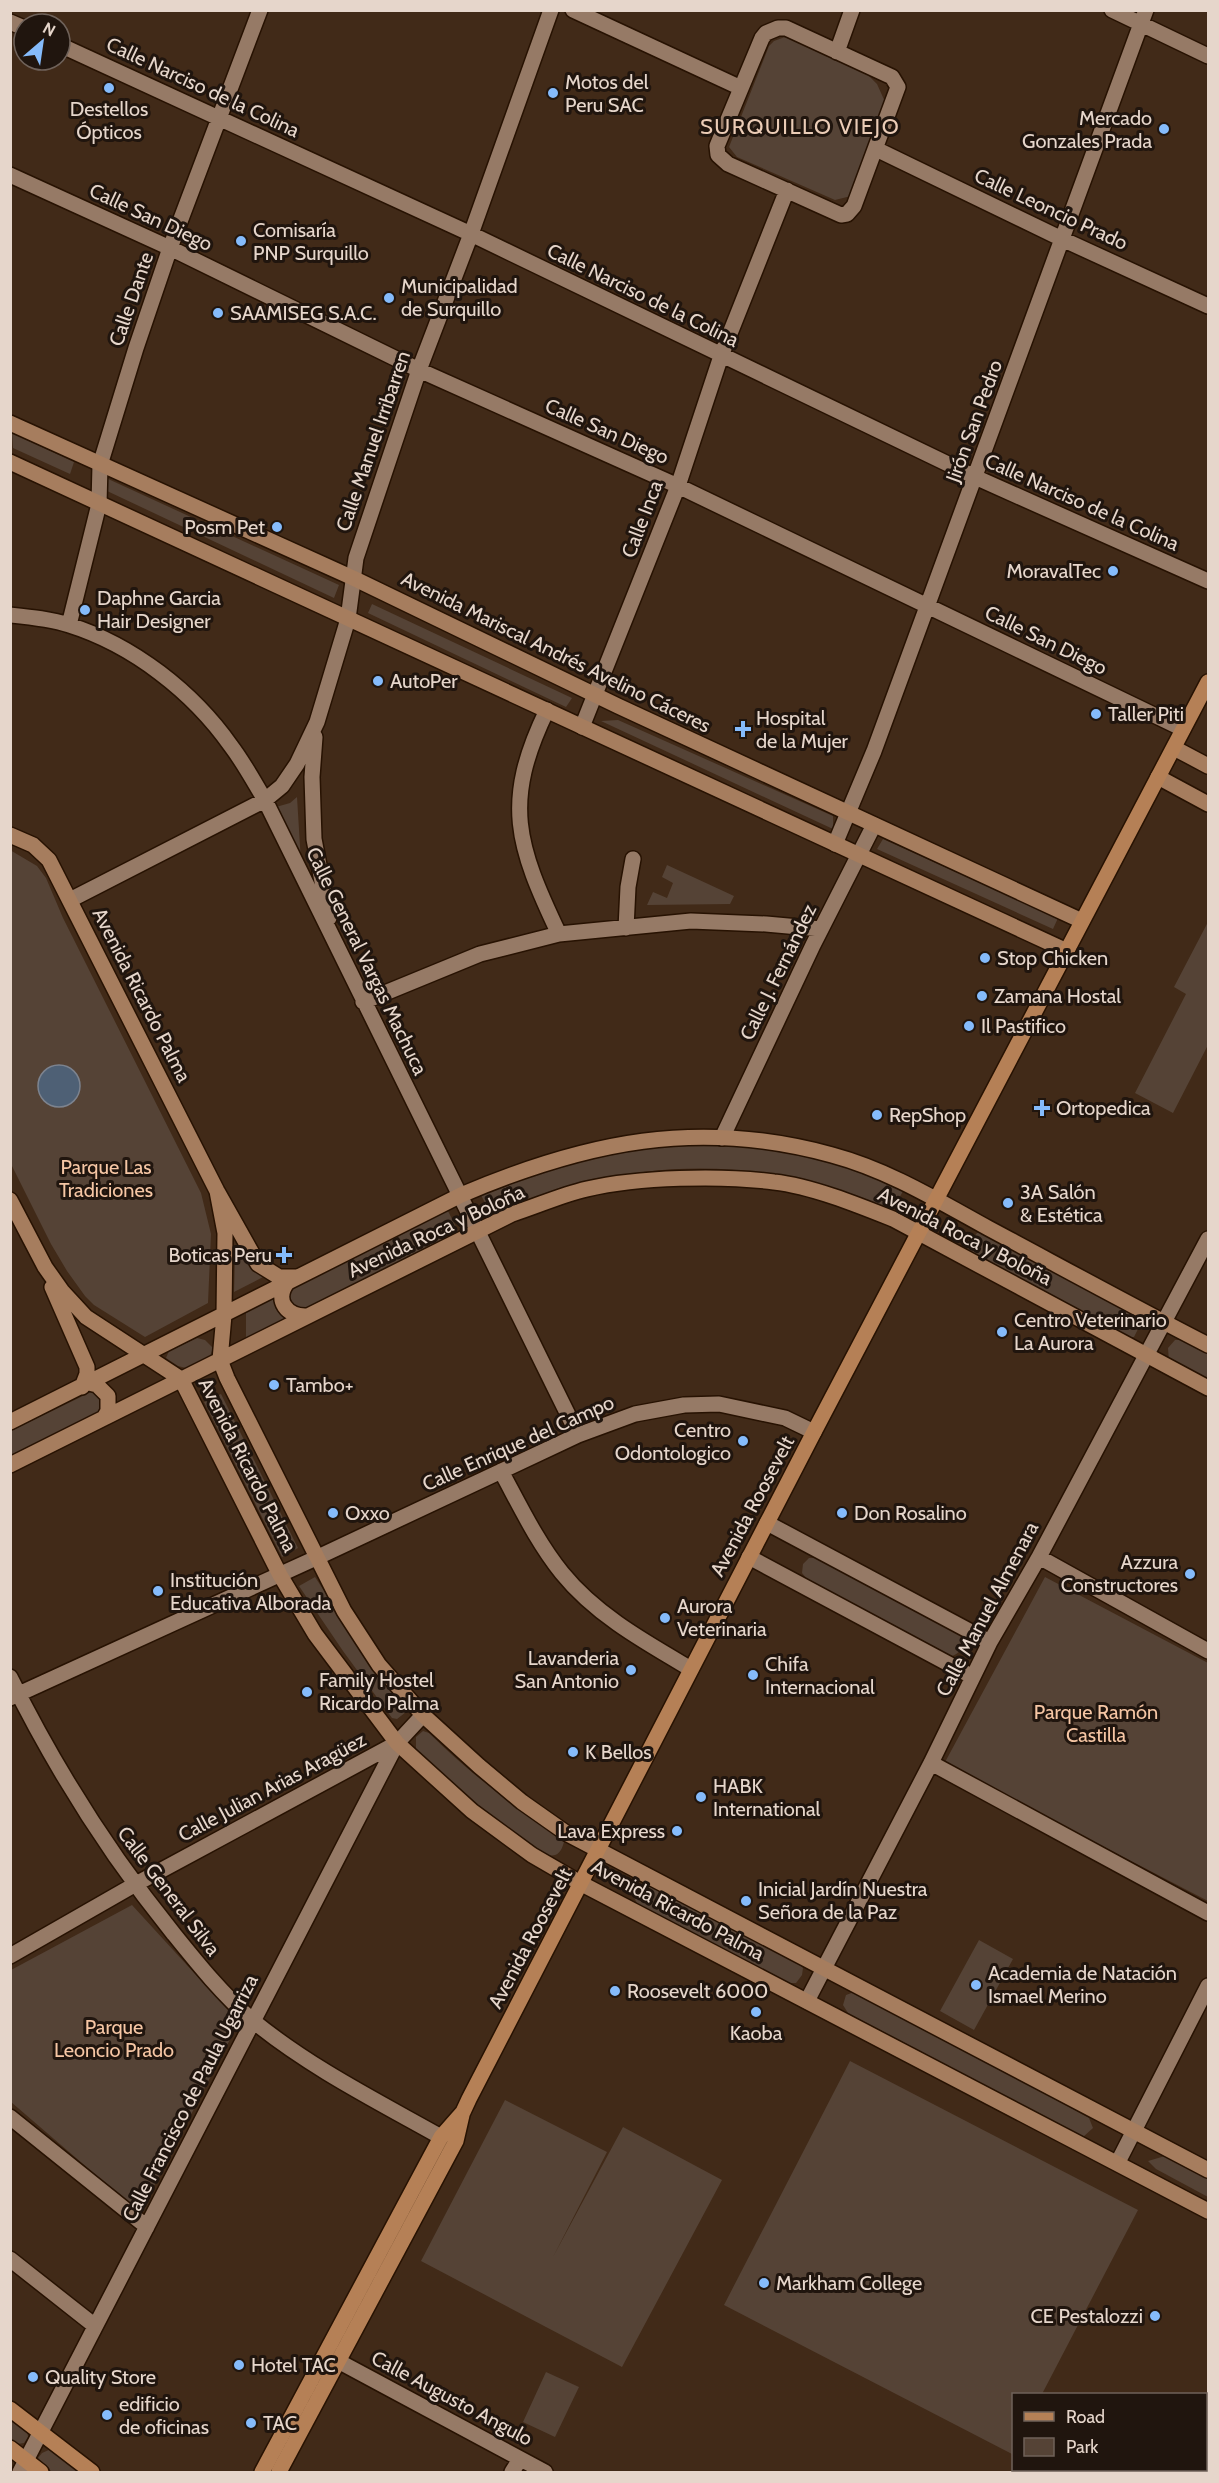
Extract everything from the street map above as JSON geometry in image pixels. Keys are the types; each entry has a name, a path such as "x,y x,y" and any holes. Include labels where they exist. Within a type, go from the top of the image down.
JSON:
{"main road":[{"name":"Avenida Mariscal Andrés Avelino Cáceres","path":"10,423 353,578 596,695 1082,921"},
{"path":"10,462 1067,951"},
{"name":"Avenida Roosevelt","path":"463,2112 814,1432 1209,682"},
{"path":"1174,748 1209,766"},
{"path":"1158,777 1209,804"},
{"name":"Avenida Ricardo Palma","path":"10,835 33,845 50,860 217,1191 258,1264 279,1276 293,1280"},
{"name":"Avenida Roca y Boloña","path":"10,1422 461,1195 515,1172 571,1155 622,1143 668,1138 722,1138 784,1144 869,1167 938,1199 1209,1345"},
{"name":"Avenida Roca y Boloña","path":"10,1465 512,1214 587,1189 652,1181 724,1179 776,1182 860,1206 920,1233 1209,1388"},
{"name":"Avenida Ricardo Palma","path":"217,1191 225,1233 224,1315 220,1360 231,1387 344,1611 379,1665 423,1715 522,1802 566,1833 1209,2170"},
{"name":"Avenida Ricardo Palma","path":"10,1200 45,1267 87,1367 85,1385"},
{"name":"Avenida Ricardo Palma","path":"45,1267 62,1291 86,1317 181,1379 280,1575 315,1634 397,1743 472,1811 532,1855 582,1884 1209,2211"},
{"path":"293,1280 282,1290 281,1298 284,1307 298,1317 307,1316"},
{"path":"85,1385 97,1385 108,1396 108,1411 104,1418"},
{"path":"262,2472 441,2138 463,2112"},
{"path":"279,2472 456,2140 463,2112"},
{"path":"10,2409 92,2472"},
{"path":"10,2448 23,2466 41,2472"}],"street":[{"name":"Calle Dante","path":"69,625 99,504 100,465 136,348 170,249 260,10"},
{"name":"Calle Manuel Irribarren","path":"70,900 265,800 282,786 297,764 317,722 348,619 356,558 418,370 471,234 551,10"},
{"path":"573,10 741,88"},
{"path":"837,52 852,10"},
{"path":"1112,10 1144,17 1209,56"},
{"name":"Jirón San Pedro","path":"835,844 874,751 1144,17"},
{"path":"786,28 837,52 892,77 897,87 854,207 847,214 841,215 728,164 718,155 717,146 762,38 772,30 786,28"},
{"name":"Calle Narciso de la Colina","path":"72,50 471,234 975,477 1209,581"},
{"name":"Calle Leoncio Prado","path":"876,149 1062,239 1209,306"},
{"name":"Calle San Diego","path":"10,175 170,249 418,370 678,486 1183,729"},
{"name":"Calle Inca","path":"582,727 678,486 721,356 787,190"},
{"name":"Calle General Vargas Machuca","path":"10,615 69,625 107,641 152,667 178,686 200,708 232,747 265,800 578,1435"},
{"path":"547,710 532,741 521,777 519,820 524,853 558,934"},
{"name":"Calle Manuel Irribarren","path":"317,722 312,777 314,839 333,939"},
{"name":"Calle J. Fernández","path":"722,1138 813,945 874,825"},
{"path":"626,928 628,887 633,859"},
{"path":"363,1002 480,954 558,934 691,921 821,929"},
{"path":"795,927 806,935 813,945"},
{"name":"Calle Manuel Almenara","path":"807,2001 931,1763 990,1642 1039,1557 1209,1239"},
{"name":"Calle Enrique del Campo","path":"15,1696 578,1435 635,1414 684,1405 719,1404 785,1418 814,1432"},
{"path":"501,1471 537,1537 563,1575 596,1607 634,1635 691,1669"},
{"path":"767,1523 990,1642"},
{"path":"749,1557 974,1677"},
{"path":"1039,1557 1209,1651"},
{"name":"Calle General Silva","path":"10,1677 15,1696 134,1885 214,1985 253,2021 333,2076 441,2138"},
{"path":"397,1743 423,1715"},
{"name":"Calle Julian Arias Aragüez","path":"10,1956 134,1885 397,1743"},
{"name":"Calle Francisco de Paula Ugarriza","path":"23,2466 397,1743"},
{"path":"931,1763 1209,1912"},
{"path":"1118,2162 1209,1986"},
{"path":"10,2117 147,2227"},
{"path":"10,2259 95,2326"},
{"name":"Calle Augusto Angulo","path":"338,2361 516,2466 545,2472"}],"green space":[{"path":"785,37 794,39 866,73 877,84 886,104 851,196 835,200 737,157 729,147 769,46 774,41"},
{"path":"12,433 74,462 70,474 13,448"},
{"path":"106,478 339,585 334,598 105,490"},
{"path":"372,604 572,698 566,707 368,613"},
{"path":"618,720 833,816 833,829 601,721"},
{"path":"297,797 301,862 276,807 290,803"},
{"path":"883,839 1058,918 1053,929 877,849"},
{"name":"Parque Las Tradiciones","path":"10,850 37,866 46,878 63,918 201,1193 211,1234 208,1303 145,1337 94,1305 85,1296 51,1244 11,1164"},
{"path":"667,865 734,896 730,904 647,905 653,892 667,898 673,883 662,877"},
{"path":"1208,922 1208,1045 1173,1113 1135,1093 1186,994 1174,987"},
{"path":"692,1144 758,1147 796,1153 843,1166 904,1189 892,1212 765,1173 716,1169 666,1170 641,1172 596,1181 492,1217 480,1193 515,1178 633,1147"},
{"path":"447,1209 459,1233 302,1311 288,1304 290,1288"},
{"path":"977,1233 985,1233 1136,1314 1140,1325 1134,1337 1123,1338 970,1257 967,1246"},
{"path":"240,1249 265,1276 234,1292 235,1255"},
{"path":"277,1295 289,1318 246,1341 246,1313"},
{"path":"197,1338 205,1340 213,1348 210,1357 190,1369 178,1366 166,1358 169,1351"},
{"path":"1175,1340 1184,1340 1208,1353 1208,1382 1169,1362 1168,1348"},
{"path":"95,1390 100,1390 102,1410 11,1455 11,1431"},
{"path":"221,1394 298,1548 282,1557 204,1402"},
{"path":"809,1558 816,1558 959,1634 963,1644 961,1650 952,1656 807,1579 802,1573 803,1564"},
{"path":"315,1577 357,1641 406,1705 406,1712 397,1719 392,1718 299,1586"},
{"name":"Parque Ramón Castilla","path":"1045,1577 1208,1663 1208,1901 944,1764"},
{"path":"423,1731 429,1733 492,1788 561,1836 564,1842 560,1851 555,1855 540,1852 465,1797 416,1750 416,1737"},
{"path":"640,1884 651,1885 799,1963 803,1968 802,1975 796,1983 790,1983 638,1905 632,1894"},
{"name":"Parque Leoncio Prado","path":"132,1905 239,2022 140,2213 11,2102 11,1970"},
{"name":"Academia de Natación Ismael Merino","path":"979,1940 1013,1959 974,2030 940,2011"},
{"path":"857,1991 1089,2118 1093,2128 1083,2137 848,2013 843,2005 846,1995"},
{"path":"850,2061 1138,2210 1043,2393 1012,2393 1012,2454 724,2305"},
{"path":"505,2100 607,2152 553,2257 623,2127 722,2180 622,2367 421,2261"},
{"path":"1165,2156 1208,2179 1208,2197 1156,2169 1148,2161"},
{"path":"546,2372 579,2387 555,2437 523,2422"},
{"path":"10,2416 27,2430 28,2437 24,2443 17,2444 11,2439"},
{"path":"51,2449 82,2472 52,2472 38,2458 42,2453"}],"water":[{"path":"59,1065 67,1066 74,1071 79,1078 79,1094 74,1101 67,1106 59,1107 51,1106 44,1101 39,1094 38,1086 39,1078 44,1071 51,1066"}],"place":[{"name":"Destellos Ópticos","path":"109,88"},
{"name":"Motos del Peru SAC","path":"553,93"},
{"name":"Mercado Gonzales Prada","path":"1164,129"},
{"name":"Comisaría PNP Surquillo","path":"241,241"},
{"name":"Municipalidad de Surquillo","path":"389,298"},
{"name":"SAAMISEG S.A.C.","path":"218,313"},
{"name":"Posm Pet","path":"277,527"},
{"name":"MoravalTec","path":"1113,571"},
{"name":"Daphne Garcia Hair Designer","path":"85,610"},
{"name":"AutoPer","path":"378,681"},
{"name":"Taller Piti","path":"1096,714"},
{"name":"Hospital de la Mujer","path":"743,729"},
{"name":"Stop Chicken","path":"985,958"},
{"name":"Zamana Hostal","path":"982,996"},
{"name":"Il Pastifico","path":"969,1026"},
{"name":"Ortopedica","path":"1042,1108"},
{"name":"RepShop","path":"877,1115"},
{"name":"3A Salón & Estética","path":"1008,1203"},
{"name":"Boticas Peru","path":"284,1255"},
{"name":"Centro Veterinario La Aurora","path":"1002,1332"},
{"name":"Tambo+","path":"274,1385"},
{"name":"Centro Odontologico","path":"743,1441"},
{"name":"Oxxo","path":"333,1513"},
{"name":"Don Rosalino","path":"842,1513"},
{"name":"Azzura Constructores","path":"1190,1574"},
{"name":"Institución Educativa Alborada","path":"158,1591"},
{"name":"Aurora Veterinaria","path":"665,1618"},
{"name":"Lavanderia San Antonio","path":"631,1670"},
{"name":"Chifa Internacional","path":"753,1675"},
{"name":"Family Hostel Ricardo Palma","path":"307,1692"},
{"name":"K Bellos","path":"573,1752"},
{"name":"HABK International","path":"701,1797"},
{"name":"Lava Express","path":"677,1831"},
{"name":"Inicial Jardín Nuestra Señora de la Paz","path":"746,1901"},
{"name":"Academia de Natación Ismael Merino","path":"976,1985"},
{"name":"Roosevelt 6000","path":"615,1991"},
{"name":"Kaoba","path":"756,2012"},
{"name":"Markham College","path":"764,2283"},
{"name":"CE Pestalozzi","path":"1155,2316"},
{"name":"Hotel TAC","path":"239,2365"},
{"name":"Quality Store","path":"33,2377"},
{"name":"edificio de oficinas","path":"107,2415"},
{"name":"TAC","path":"251,2423"}],"district":[{"name":"SURQUILLO VIEJO","path":"800,126"}]}
